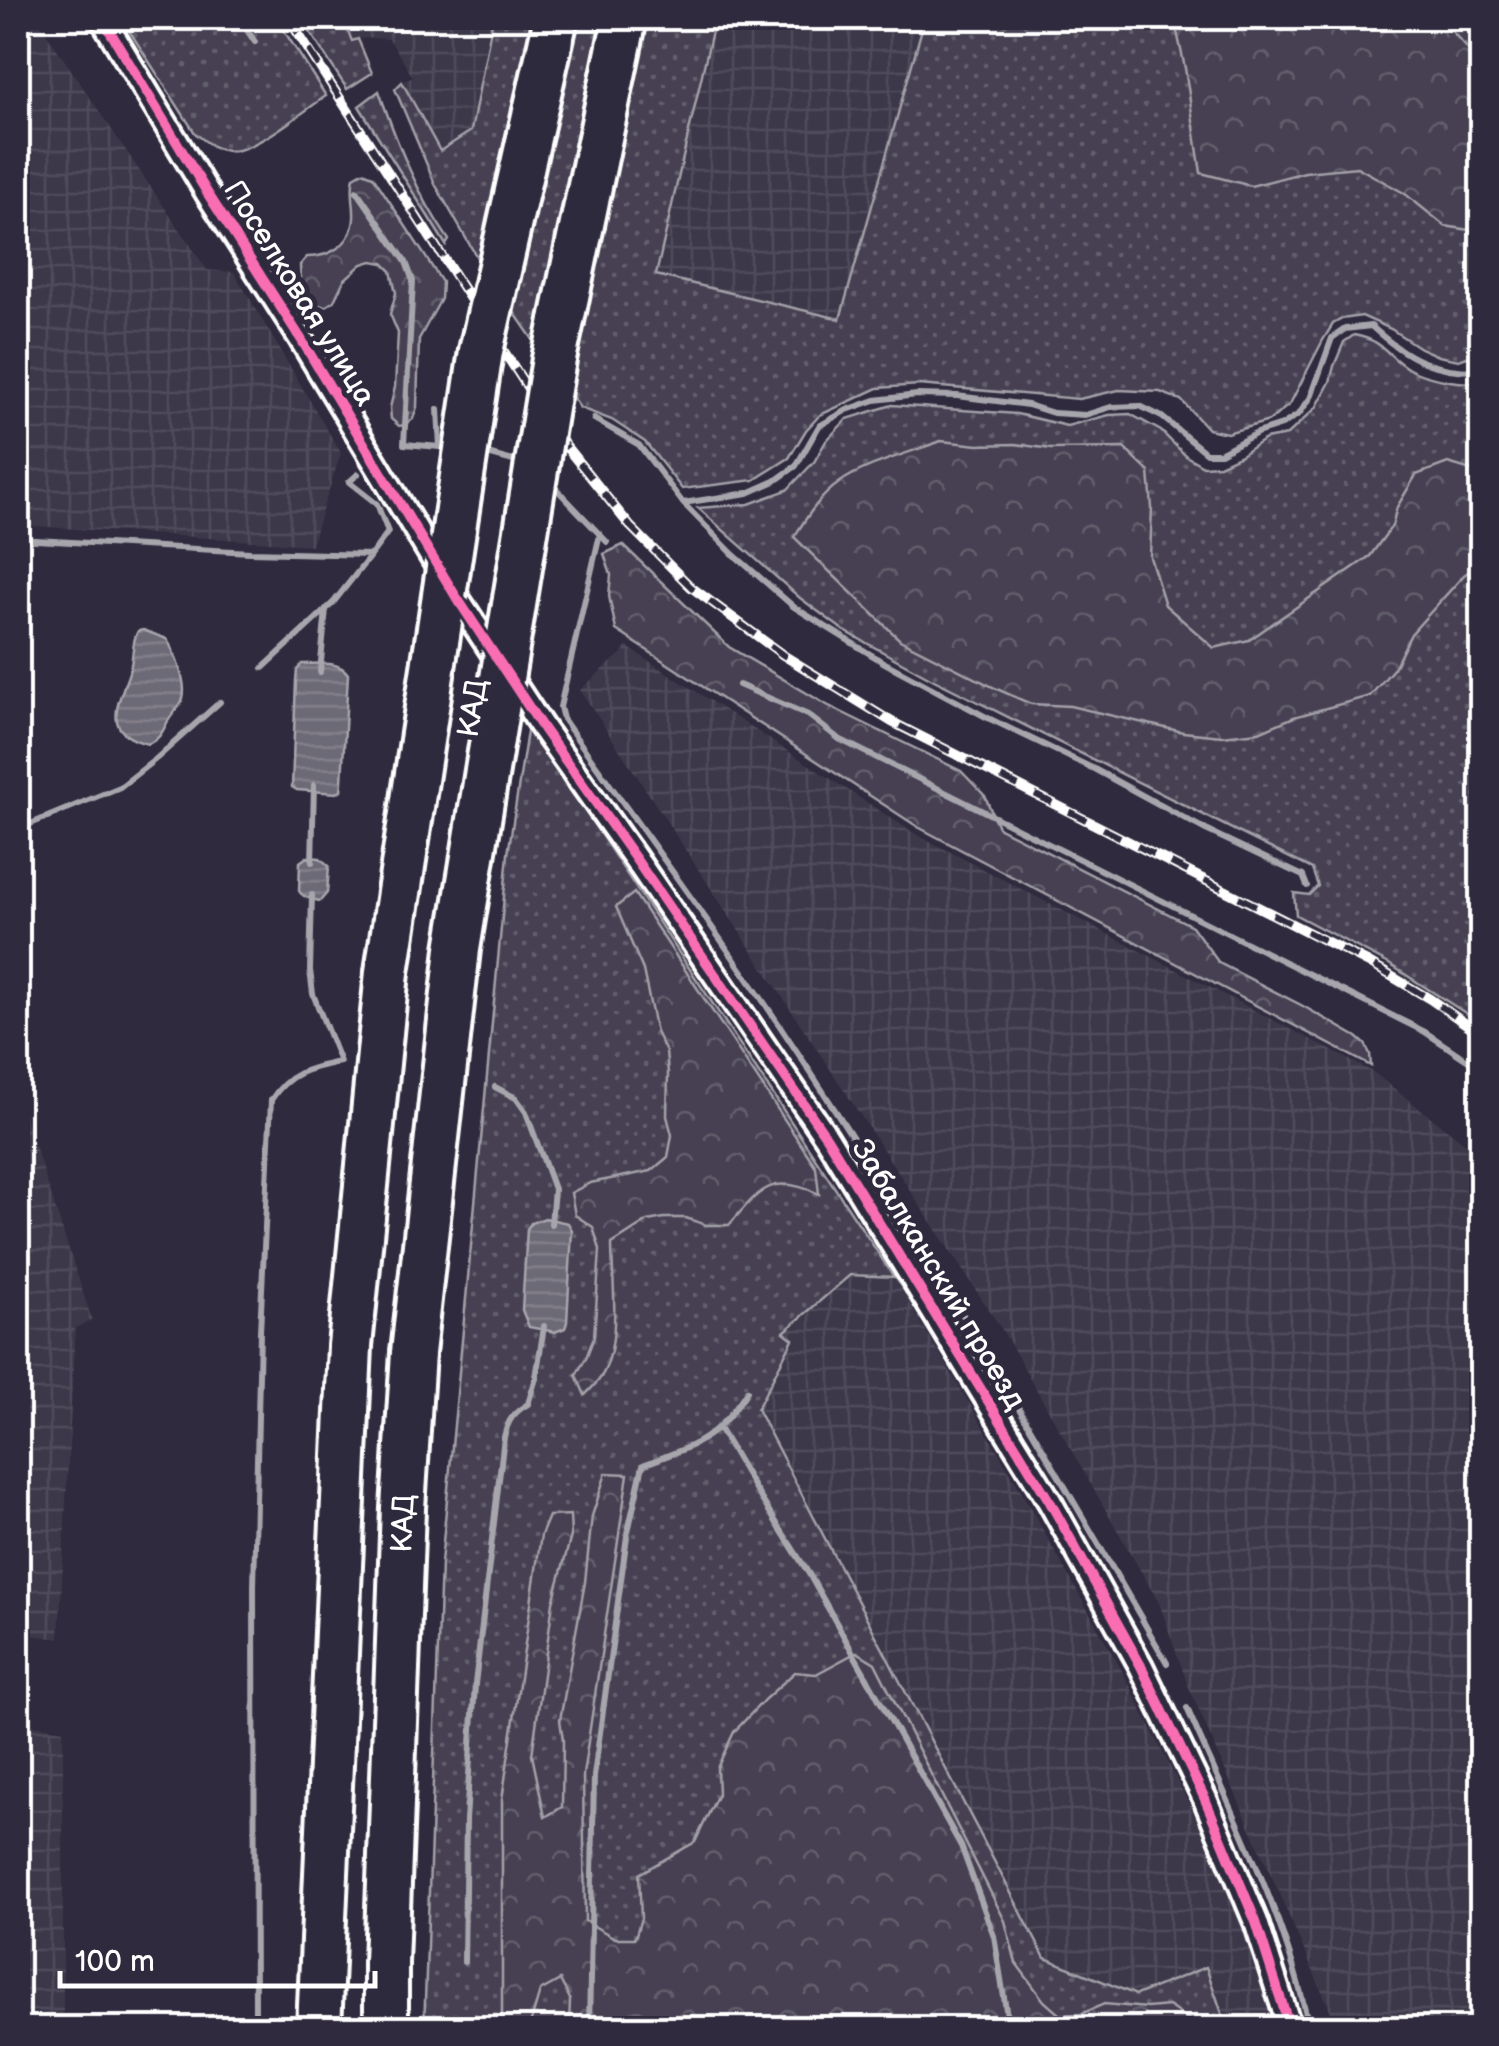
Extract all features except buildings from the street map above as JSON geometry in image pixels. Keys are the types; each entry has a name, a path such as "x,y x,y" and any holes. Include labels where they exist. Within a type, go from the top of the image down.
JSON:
{"highway":[{"name":"КАД","path":"318,2028 350,1346 387,972 482,350 556,18"},
{"name":"КАД","path":"386,2028 402,1508 414,1354 461,929 554,359 625,18"}],"street":[{"name":"Поселковая улица","path":"102,18 455,596"},
{"name":"Забалканский проезд","path":"455,596 827,1138 1050,1502 1141,1666 1205,1799 1256,1922 1290,2028"}],"shaded area":[{"path":"18,18 36,18 207,270 234,272 341,453 311,545 18,525"},
{"path":"342,18 493,18 471,131 440,152 402,82 413,77 389,39 353,41"},
{"path":"715,18 925,18 841,319 656,275"},
{"path":"138,631 167,639 184,687 181,704 161,734 148,744 123,732 116,714 134,640"},
{"path":"626,646 914,833 1373,1072 1481,1156 1481,1239 1474,1250 1482,1253 1481,2028 1338,2028 1187,1683 1159,1603 1004,1333 580,690"},
{"path":"302,664 333,665 348,674 342,782 337,793 292,787 296,680"},
{"path":"307,857 320,858 329,866 327,893 320,901 299,891 300,862"},
{"path":"18,1094 92,1320 75,1328 59,1639 18,1633"},
{"path":"545,1218 568,1223 572,1230 567,1322 565,1328 555,1332 529,1327 522,1310 527,1229 531,1223"},
{"path":"850,1275 894,1277 1012,1475 1125,1676 1245,1916 1277,2028 1227,2028 1205,1967 1137,1995 1045,1958 757,1409 793,1340 784,1333"},
{"path":"18,1722 63,1730 63,2017 18,2010"}],"green space":[{"path":"121,18 276,18 326,96 253,145 230,151 220,149 195,133"},
{"path":"301,18 342,18 352,41 358,39 372,73 347,89"},
{"path":"493,18 715,18 656,275 840,319 925,18 1481,18 1481,352 1459,360 1438,356 1362,316 1342,319 1333,324 1323,340 1290,404 1269,421 1227,433 1208,429 1181,400 1160,392 1119,390 1079,399 919,385 878,388 820,415 789,458 754,480 682,489 645,442 612,420 580,408 479,261 435,184 395,89 402,82 440,151 471,131"},
{"path":"1174,18 1440,18 1481,64 1481,232 1445,226 1404,193 1357,167 1305,172 1251,186 1201,173"},
{"path":"379,91 409,168 449,240 446,245 359,106"},
{"path":"363,172 373,176 442,282 441,299 419,339 417,407 413,419 399,426 391,419 390,408 398,333 390,314 396,293 391,271 383,263 362,264 344,280 334,301 325,307 308,297 301,279 300,265 307,257 332,252 345,242 354,218 354,177"},
{"path":"1354,335 1373,341 1416,372 1455,382 1481,381 1481,1023 1389,964 1296,915 1294,893 1309,895 1318,886 1312,869 934,680 843,630 800,598 698,508 749,504 787,490 847,419 892,405 1017,414 1067,426 1130,414 1161,431 1186,456 1203,466 1219,465 1265,439 1287,435 1316,408 1344,342"},
{"path":"941,441 1051,449 1124,448 1149,472 1150,557 1165,605 1214,648 1249,640 1370,556 1392,526 1397,507 1416,475 1448,463 1481,473 1481,563 1464,575 1411,634 1394,668 1370,696 1294,717 1259,732 1222,736 1183,732 1070,706 1031,704 900,640 794,537 819,501 849,476"},
{"path":"623,545 729,647 827,705 961,771 985,796 998,827 1192,926 1219,963 1357,1037 1370,1054 1371,1066 918,827 616,630 609,596 611,575 604,554"},
{"path":"528,725 894,1277 850,1275 784,1332 793,1339 757,1409 1045,1958 1136,1995 1206,1967 1227,2028 424,2028 441,1563 508,854"},
{"path":"634,893 816,1167 819,1194 777,1185 758,1194 729,1225 664,1218 648,1221 612,1244 612,1348 601,1377 585,1395 576,1375 594,1337 600,1250 593,1227 575,1215 571,1193 590,1183 651,1171 668,1157 672,1135 667,1116 666,1052 656,1032 643,970 616,907"},
{"path":"606,1473 628,1474 583,1775 585,1921 615,1938 635,1938 641,1918 639,1874 695,1842 718,1794 717,1768 734,1732 795,1672 816,1674 857,1652 875,1663 1005,1921 1016,1963 1044,2001 1060,2015 1081,2014 1104,2004 1168,2006 1207,2028 569,2028 570,1999 560,1980 540,1991 529,2028 502,2028 502,1800 541,1535 549,1516 570,1515 571,1536 553,1602 532,1755 545,1817 562,1807 560,1720 585,1582 592,1516"}],"waterway":[{"path":"239,18 255,42"},
{"path":"357,191 406,262 413,281 404,444 453,448"},
{"path":"594,419 639,445 683,503 748,493 775,481 796,466 819,426 875,400 957,396 1085,415 1111,407 1140,406 1162,417 1206,453 1220,453 1299,414 1311,397 1332,338 1345,329 1371,326 1422,361 1449,369 1482,371"},
{"path":"438,409 440,447"},
{"path":"480,452 521,463"},
{"path":"358,474 349,482 377,504 388,532 371,555"},
{"path":"548,480 607,542"},
{"path":"683,503 733,554 794,607 883,662 1206,830 1303,876 1307,886"},
{"path":"600,534 560,707 563,719 729,951 883,1185 1167,1663"},
{"path":"18,539 371,555 333,603 263,668"},
{"path":"320,672 326,609"},
{"path":"739,685 808,715 839,739 1425,1032 1482,1070"},
{"path":"18,844 28,825 120,787 220,702"},
{"path":"312,862 314,785"},
{"path":"255,2028 254,1587 271,1100 300,1073 340,1062 313,994 312,895"},
{"path":"495,1087 516,1098 526,1112 554,1189 551,1224"},
{"path":"464,1962 466,1820 475,1684 504,1437 512,1418 528,1404 544,1326"},
{"path":"589,2028 594,1776 627,1536 643,1465 703,1439 724,1421 747,1391"},
{"path":"719,1428 809,1574 961,1846 994,1936 1009,2028"},
{"path":"1187,1708 1272,1906 1309,2028"}],"railway":[{"path":"288,18 564,444 630,526 691,587 783,655 892,722 1369,963 1482,1035"}],"cycle path":[{"path":"102,18 455,595 827,1138 1050,1502 1141,1666 1205,1799 1256,1922 1290,2028"}]}
